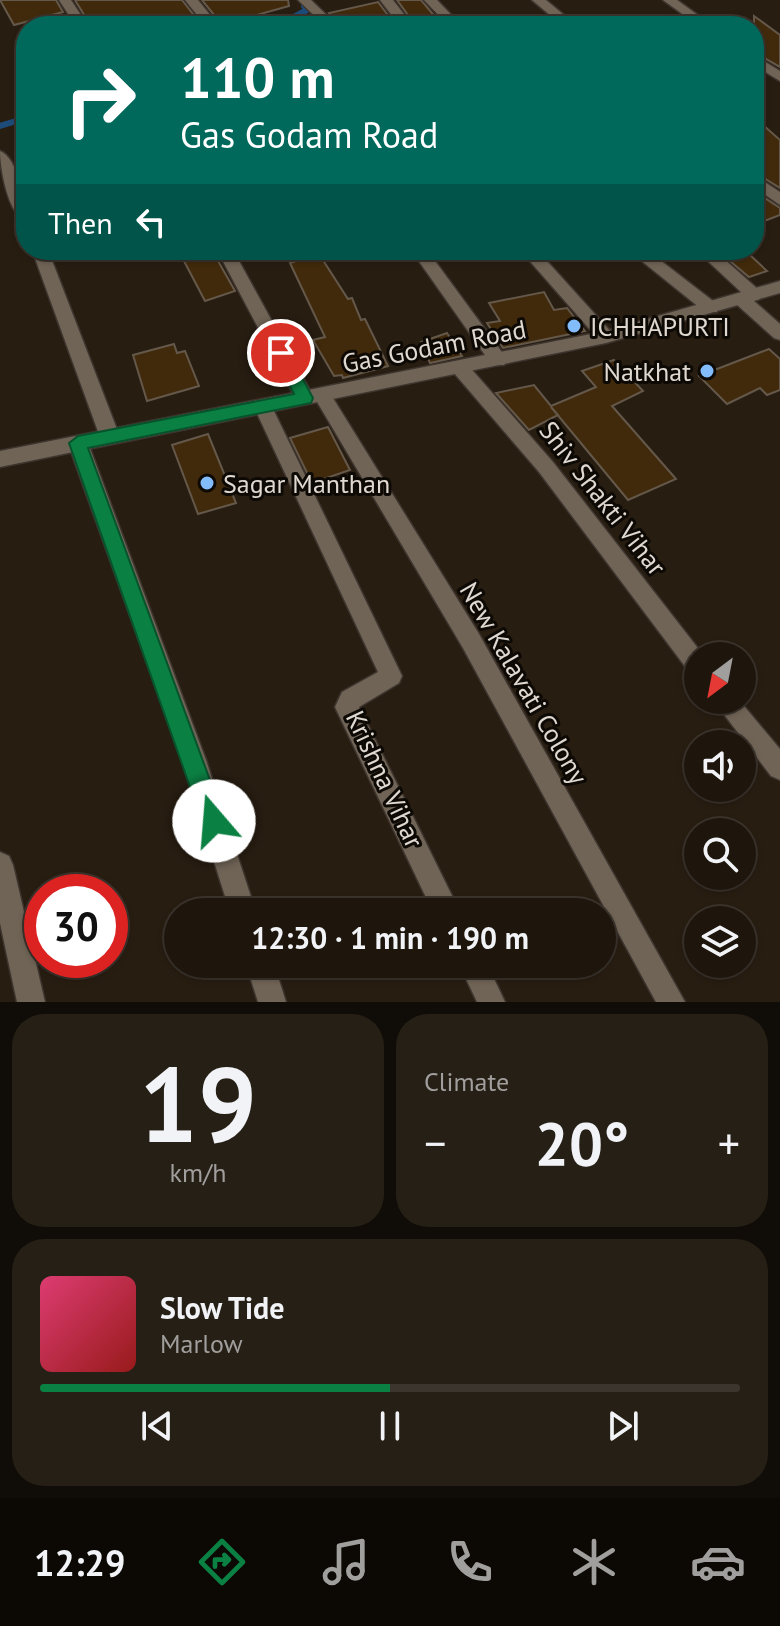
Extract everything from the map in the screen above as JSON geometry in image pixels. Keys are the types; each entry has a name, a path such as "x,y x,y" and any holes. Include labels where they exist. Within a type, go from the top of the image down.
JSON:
{"street":[{"path":"191,0 205,16"},
{"path":"304,0 321,16"},
{"path":"386,0 399,16"},
{"path":"430,0 446,16"},
{"path":"538,0 558,16"},
{"path":"669,0 692,16"},
{"path":"0,155 16,193"},
{"path":"764,188 780,200"},
{"path":"44,260 110,437"},
{"name":"New Kalavati Colony","path":"231,260 313,397 471,641 671,1002"},
{"path":"426,260 498,360"},
{"path":"537,260 606,337"},
{"path":"649,260 711,308"},
{"path":"713,260 780,334"},
{"name":"Gas Godam Road","path":"0,459 606,337 780,287"},
{"name":"Shiv Shakti Vihar","path":"460,368 546,467 684,648"},
{"name":"Krishna Vihar","path":"263,407 391,676 350,700 347,707 440,898"},
{"path":"78,443 194,760 238,898"},
{"path":"736,714 780,768"},
{"path":"0,865 31,1002"},
{"path":"264,978 272,1002"},
{"path":"480,978 491,1002"}],"building":[{"path":"0,0 56,0 63,12 48,16 16,16 14,25"},
{"path":"75,0 182,0 194,16 85,16"},
{"path":"202,0 288,0 289,6 253,16 215,16"},
{"path":"397,0 421,0 435,16 409,16"},
{"path":"378,2 388,16 332,16 329,13"},
{"path":"764,23 780,35 780,67 764,58"},
{"path":"764,126 780,140 780,188 764,178"},
{"path":"764,198 780,208 780,215 764,221"},
{"path":"218,260 235,291 205,301 184,261"},
{"path":"323,260 348,299 352,298 361,320 365,319 388,366 343,378 342,375 334,376 313,340 325,337 290,263"},
{"path":"755,260 767,271 749,277 730,261"},
{"path":"544,292 554,310 567,308 585,331 503,348 487,323 500,321 489,303"},
{"path":"447,333 462,356 430,363 421,342"},
{"path":"174,344 177,353 185,351 199,386 147,401 133,355"},
{"path":"769,349 780,359 780,390 767,395 760,388 727,404 699,376"},
{"path":"614,360 643,391 612,406 676,479 628,500 558,415 529,430 496,393 534,385 551,406 596,387 582,371"},
{"path":"328,427 350,470 312,483 290,438"},
{"name":"Sagar Manthan","path":"208,434 236,503 198,514 172,445"}],"waterway":[{"path":"296,16 307,10 304,6"},
{"path":"0,126 16,121"}],"place":[{"name":"ICHHAPURTI","path":"574,326"},
{"name":"Natkhat","path":"707,371"},
{"name":"Sagar Manthan","path":"207,483"}],"route":[{"path":"214,821 78,443 305,398 281,353"}]}
